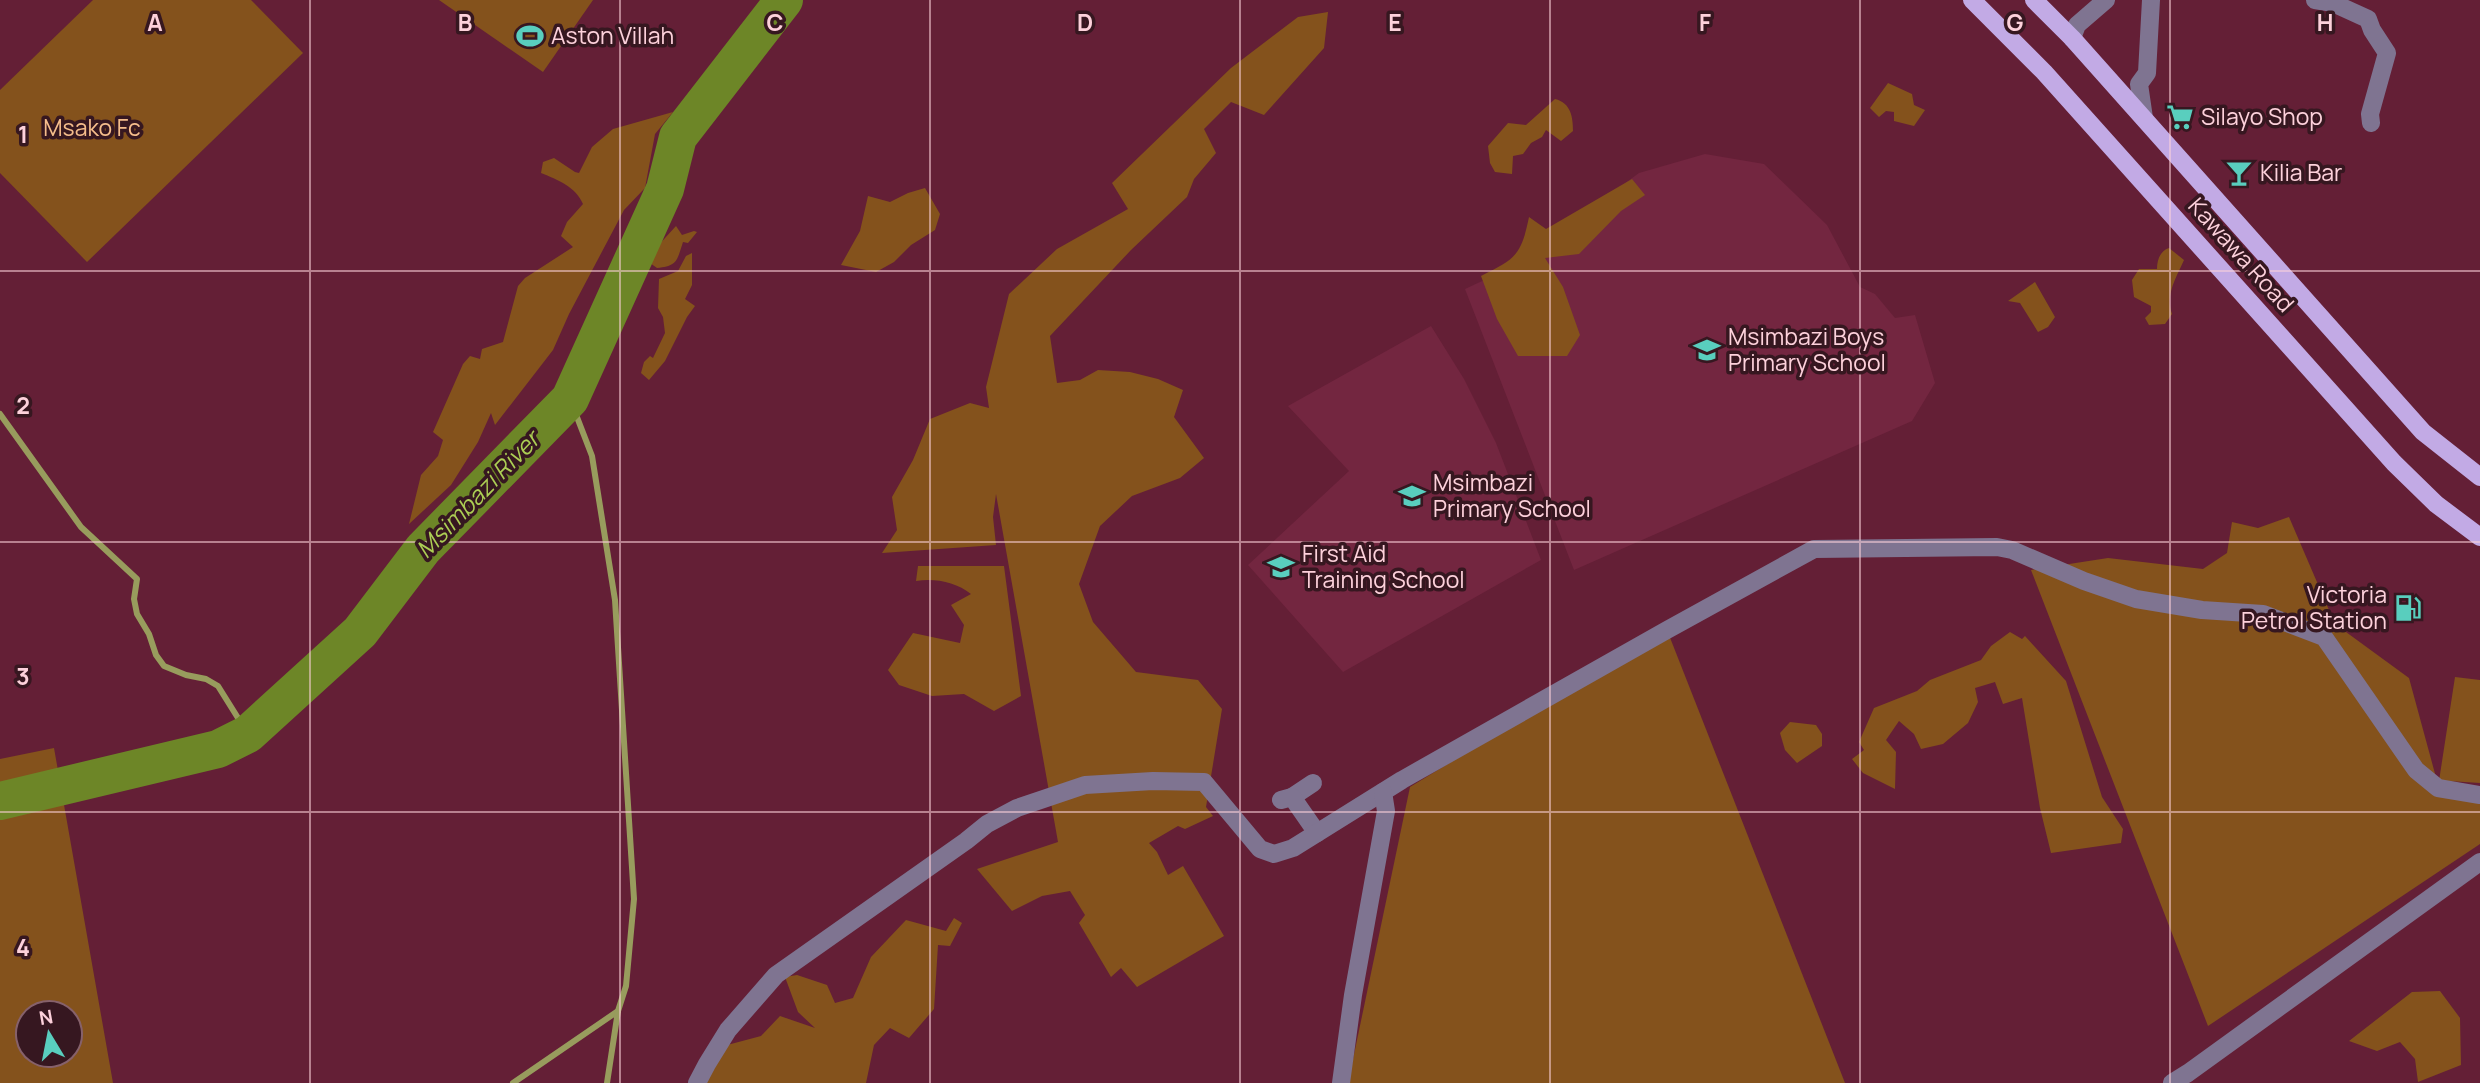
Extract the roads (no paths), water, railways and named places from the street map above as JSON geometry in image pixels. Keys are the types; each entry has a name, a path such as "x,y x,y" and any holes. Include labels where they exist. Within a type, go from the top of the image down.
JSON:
{"main road":[{"name":"Kawawa Road","path":"1972,0 2044,72 2395,463 2436,504 2480,537"},
{"name":"Kawawa Road","path":"2034,0 2072,38 2423,432 2480,477"}],"street":[{"path":"2072,38 2077,25 2106,0"},
{"path":"2144,118 2140,84 2147,74 2151,0"},
{"path":"2315,0 2333,3 2368,19 2387,53 2370,114 2371,123"},
{"path":"697,1083 706,1063 728,1030 776,975 987,824 1017,808 1085,785 1153,781 1205,782 1260,849 1274,854 1293,848 1383,792 1674,625 1814,549 1937,547 2012,550 2136,599 2202,610 2263,614 2324,637 2416,770 2438,788 2480,795"},
{"path":"1313,783 1287,798 1317,833"},
{"path":"1341,1083 1353,995 1386,811 1383,792"},
{"path":"2172,1083 2480,862"}],"waterway":[{"name":"Msimbazi River","path":"0,801 218,749 248,734 360,632 423,549 570,399 665,189 678,137 784,0"},
{"path":"513,1083 618,1011 626,986 634,899 615,600 592,456 570,399"},
{"path":"0,414 81,527 137,579 134,599 137,614 164,666 206,679 218,686 248,734"},
{"path":"607,1083 618,1011"}],"place":[{"name":"Aston Villah","path":"530,36"},
{"name":"Silayo Shop","path":"2180,117"},
{"name":"Kilia Bar","path":"2239,173"},
{"name":"Msimbazi Boys Primary School","path":"1707,350"},
{"name":"Msimbazi Primary School","path":"1412,496"},
{"name":"First Aid Training School","path":"1281,567"},
{"name":"Victoria Petrol Station","path":"2408,608"}],"park label":[{"name":"Msako Fc","path":"92,128"}]}
